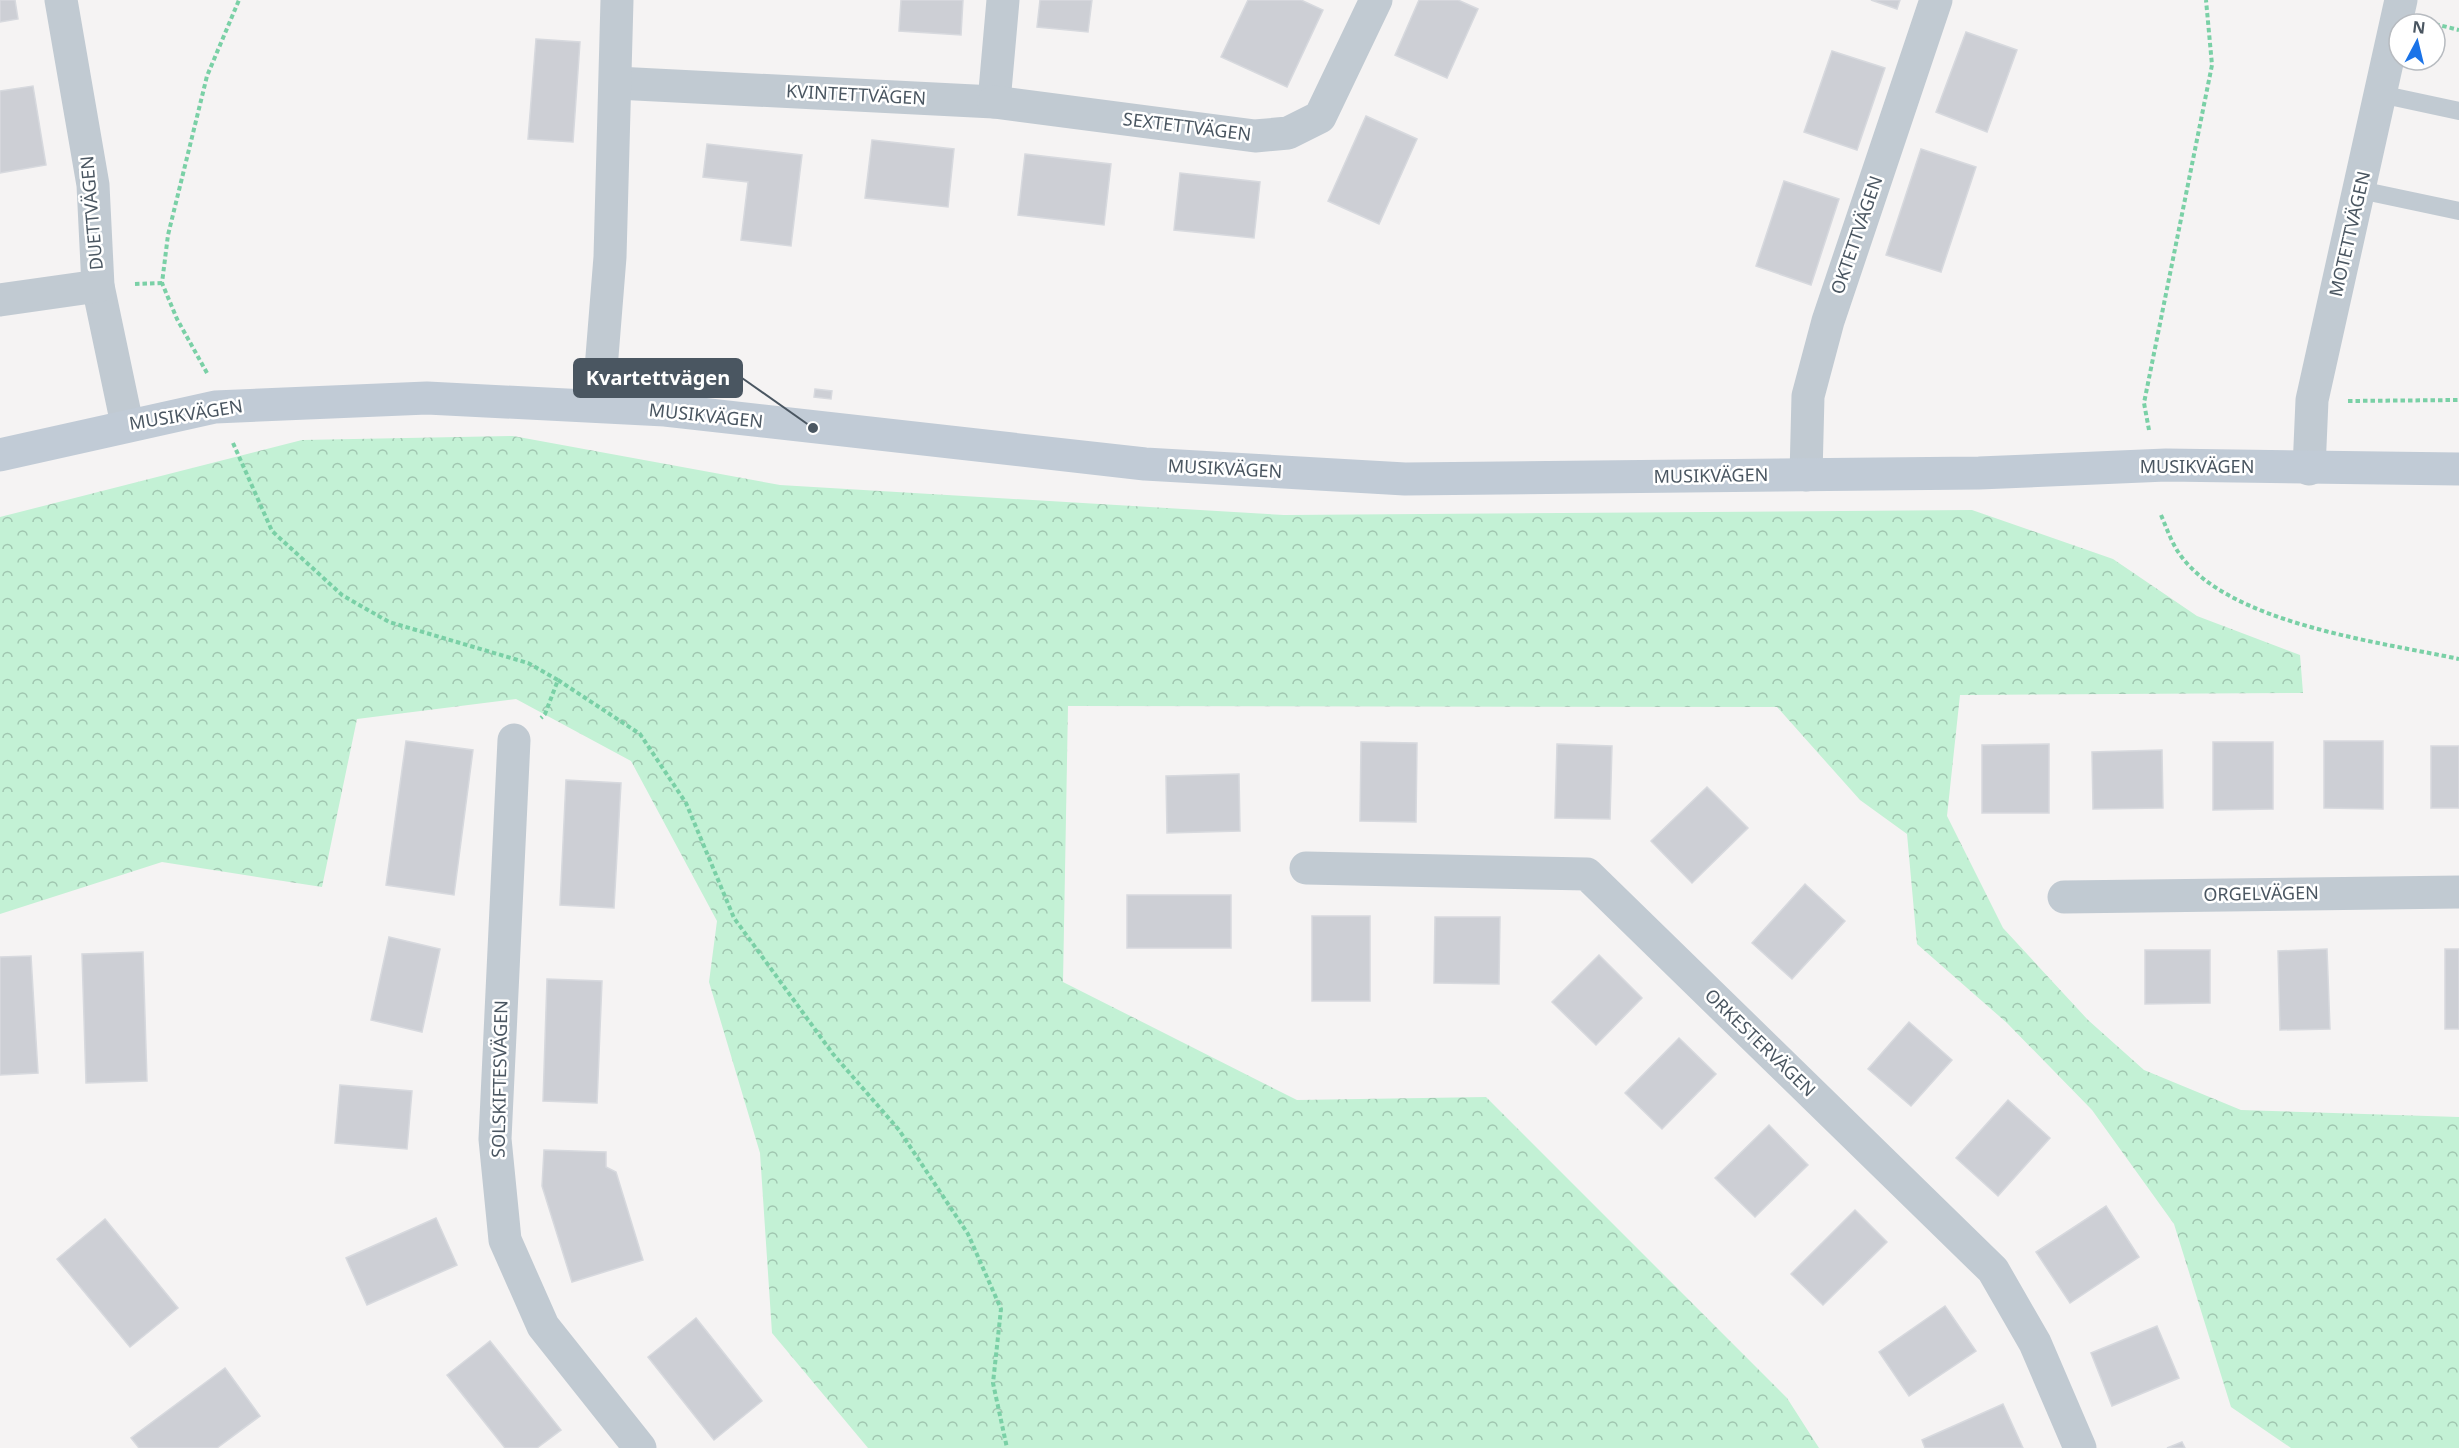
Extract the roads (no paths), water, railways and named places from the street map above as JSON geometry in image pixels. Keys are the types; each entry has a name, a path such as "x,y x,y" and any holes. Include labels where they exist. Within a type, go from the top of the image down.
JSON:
{"street":[{"name":"DUETTVÄGEN","path":"61,0 93,185 98,286 128,424"},
{"path":"598,406 610,257 617,0"},
{"path":"993,102 1003,0"},
{"name":"SEXTETTVÄGEN","path":"993,102 1255,136 1288,133 1320,117 1376,0"},
{"name":"OKTETTVÄGEN","path":"1806,475 1808,396 1828,321 1936,0"},
{"name":"MOTETTVÄGEN","path":"2309,469 2312,400 2402,0"},
{"name":"KVINTETTVÄGEN","path":"616,83 993,102"},
{"path":"0,300 98,286"},
{"name":"MUSIKVÄGEN","path":"0,455 128,424 215,407 427,398 664,410 1145,464 1405,478 1979,473 2166,465 2309,469 2459,469"},
{"name":"SOLSKIFTESVÄGEN","path":"514,740 495,1139 505,1240 543,1326 640,1448"},
{"name":"ORKESTERVÄGEN","path":"1306,868 1587,874 1993,1270 2035,1343 2080,1448"},
{"name":"ORGELVÄGEN","path":"2064,897 2459,892"}],"lane":[{"path":"2380,94 2459,111"},
{"path":"2360,190 2459,211"}],"place":[{"name":"Kvartettvägen","path":"813,428"}]}
